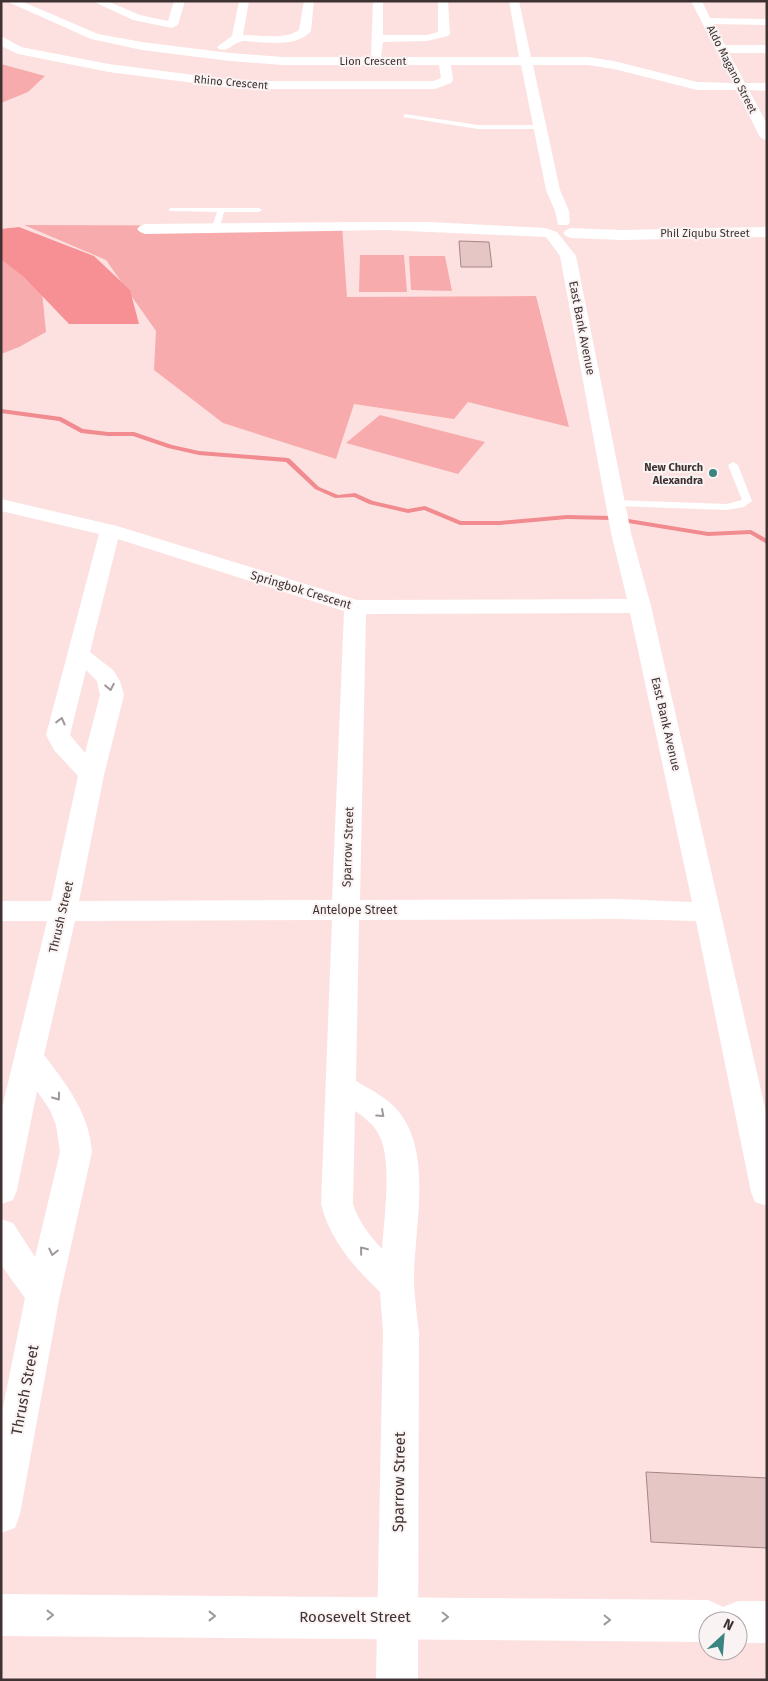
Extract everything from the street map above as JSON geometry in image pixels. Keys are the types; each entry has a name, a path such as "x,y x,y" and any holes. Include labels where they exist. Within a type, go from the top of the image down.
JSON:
{"street":[{"name":"Lion Crescent","path":"11,1 87,35 142,46 210,54 272,61 595,61 691,85 742,88 767,87"},
{"path":"97,1 137,18 172,26"},
{"path":"142,46 165,34 172,26 180,1"},
{"path":"237,38 244,1"},
{"path":"210,54 237,38 291,38 301,36 305,31 309,1"},
{"path":"377,62 378,1"},
{"path":"378,39 432,38 444,34 443,1"},
{"path":"514,1 553,190 558,229"},
{"path":"698,5 717,8"},
{"name":"Aldo Magano Street","path":"698,5 765,130"},
{"path":"21,16 37,13"},
{"path":"707,21 764,22"},
{"path":"714,35 731,35"},
{"name":"Rhino Crescent","path":"1,39 8,46 18,50 108,68 249,85 435,85 447,80 444,61"},
{"path":"721,49 767,49"},
{"path":"728,63 747,64"},
{"path":"752,108 767,108"},
{"name":"Phil Ziqubu Street","path":"145,229 214,230 363,226 558,229 622,235 644,233 767,232"},
{"name":"East Bank Avenue","path":"558,229 568,256 618,515 708,912 767,1192"},
{"name":"Springbok Crescent","path":"1,505 110,530 355,607 640,606"},
{"path":"91,775 63,744 58,735 110,530"},
{"name":"Sparrow Street","path":"355,607 347,910 336,1188 340,1218 365,1252 397,1285"},
{"name":"Thrush Street","path":"1,1190 28,1057 63,912 91,775 112,695 111,684 106,675 98,666 78,654"},
{"name":"Antelope Street","path":"1,911 617,909 708,912"},
{"name":"Thrush Street","path":"1,1514 43,1295 76,1152 76,1136 72,1120 28,1057"},
{"name":"Sparrow Street","path":"341,1087 378,1111 388,1121 400,1144 402,1168 397,1285 401,1333 397,1680"},
{"path":"1,1233 43,1295"},
{"name":"Roosevelt Street","path":"1,1615 698,1621"},
{"path":"748,1622 767,1622"}],"lane":[{"path":"405,116 475,127 539,127"},
{"path":"171,210 259,210"},
{"path":"214,230 221,210"},
{"path":"618,515 742,505 746,501 733,465"}],"shaded area":[{"path":"1,64 45,76 28,92 1,103"},
{"path":"24,225 342,226 347,297 536,296 569,427 468,402 454,419 354,404 336,459 223,423 154,370 156,331 106,260"},
{"path":"19,227 94,256 130,290 139,324 69,324 24,277 1,259 1,229"},
{"path":"1,245 42,291 46,332 19,347 1,354"},
{"path":"360,255 404,255 407,292 359,292"},
{"path":"409,256 445,256 452,291 411,290"},
{"path":"380,415 485,442 458,474 346,443"}],"building":[{"path":"459,241 489,242 492,267 461,267"},
{"path":"646,1472 767,1478 767,1548 651,1542"}],"waterway":[{"path":"1,411 61,419 81,431 134,434 170,447 199,453 288,460 317,488 337,497 355,495 371,503 408,511 425,508 460,523 500,523 567,517 610,518 708,534 751,532 767,542"}],"place":[{"name":"New Church Alexandra","path":"713,473"}]}
